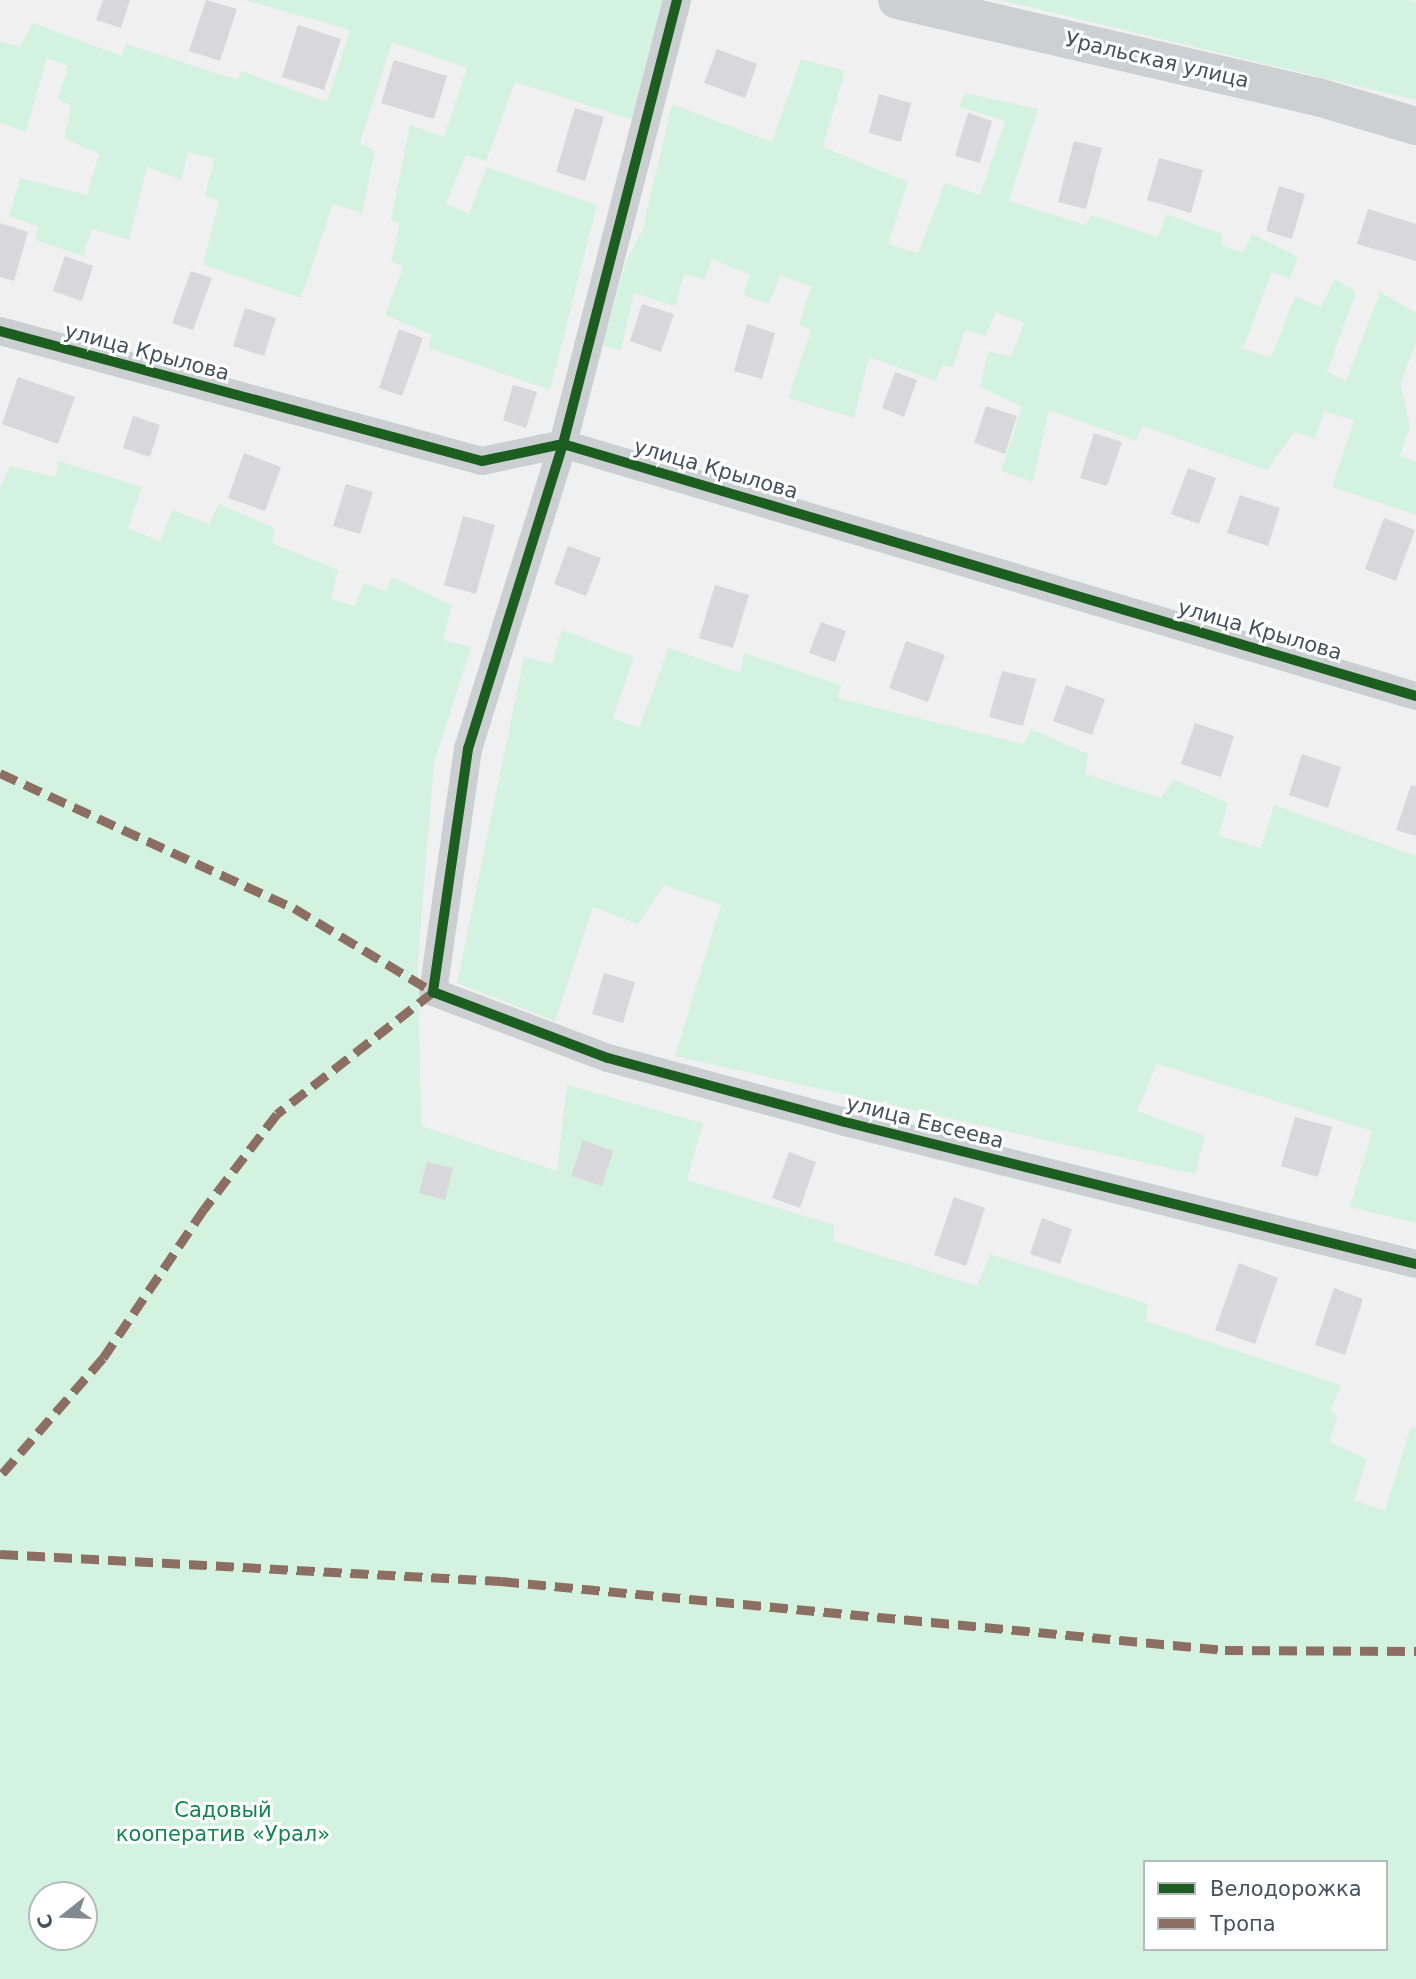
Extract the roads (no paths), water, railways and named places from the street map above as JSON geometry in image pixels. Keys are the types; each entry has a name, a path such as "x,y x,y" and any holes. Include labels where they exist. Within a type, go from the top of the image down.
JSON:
{"main road":[{"name":"Уральская улица","path":"897,0 1318,97 1416,126"}],"street":[{"path":"563,444 677,0"},
{"name":"улица Крылова","path":"0,331 482,461 563,444 1416,696"},
{"name":"улица Евсеева","path":"563,444 468,749 433,992 608,1058 845,1122 1416,1264"}],"park label":[{"name":"Садовый кооператив «Урал»","path":"223,1822"}]}
